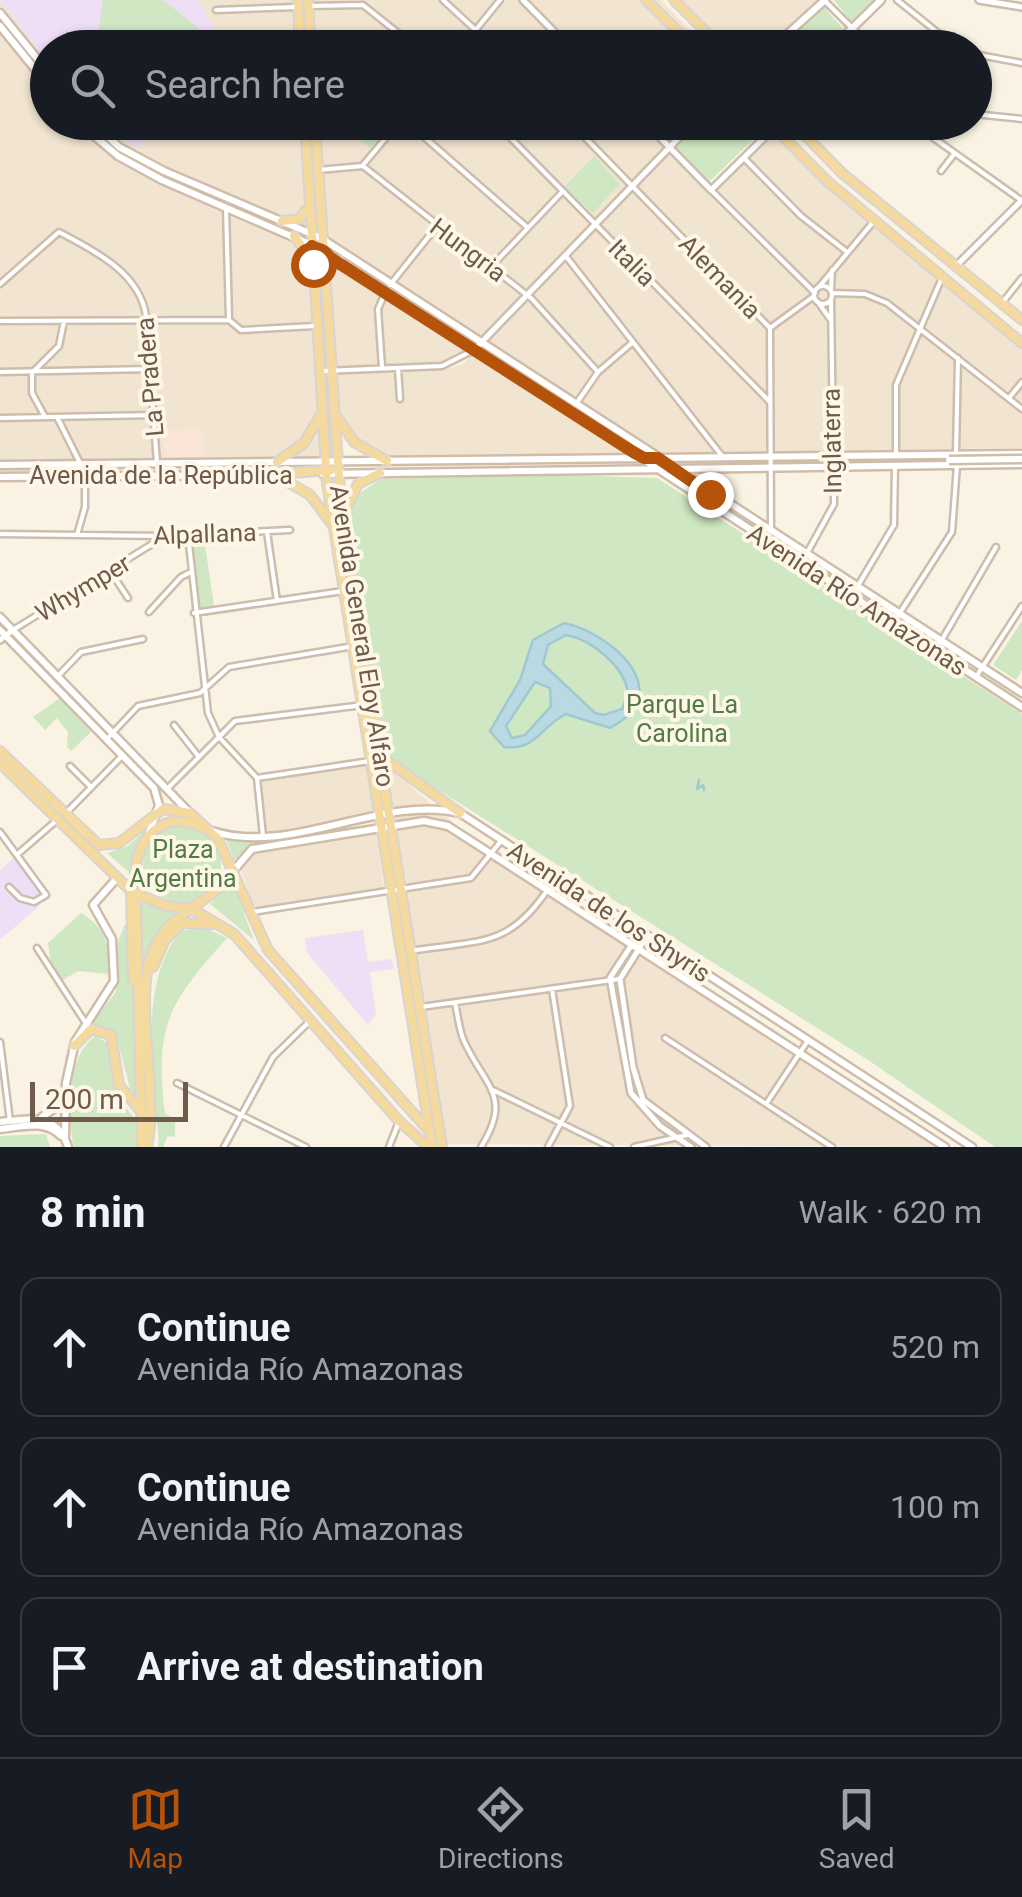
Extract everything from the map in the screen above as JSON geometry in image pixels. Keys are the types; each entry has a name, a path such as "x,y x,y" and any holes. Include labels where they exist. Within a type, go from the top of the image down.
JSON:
{"main road":[{"path":"646,0 677,30"},
{"path":"674,0 704,30"},
{"path":"792,30 824,0"},
{"path":"850,29 881,0"},
{"path":"301,30 303,3"},
{"path":"303,3 307,30"},
{"path":"0,13 30,50"},
{"path":"0,26 30,63"},
{"name":"Avenida Río Amazonas","path":"99,140 118,156 322,250 976,677 1021,700"},
{"name":"Avenida Río Amazonas","path":"112,140 164,171 322,238 982,668 1021,700"},
{"name":"Avenida General Eloy Alfaro","path":"306,140 318,372 343,590 370,760 387,829 400,952 428,1130"},
{"name":"Avenida General Eloy Alfaro","path":"316,140 333,410 330,468"},
{"path":"790,140 874,221 1022,342"},
{"path":"810,140 842,173 1022,320"},
{"path":"282,221 299,219 309,205"},
{"path":"294,236 313,264"},
{"path":"323,274 331,263 338,261"},
{"path":"333,410 354,442 386,462"},
{"path":"278,462 304,443 322,412"},
{"path":"611,459 618,450 613,439"},
{"path":"1008,464 1014,461 1010,454"},
{"name":"Avenida de la República","path":"952,460 1010,454 1022,459"},
{"name":"Avenida de la República","path":"0,477 276,475 386,462 832,456 1022,459"},
{"name":"Avenida de la República","path":"952,460 1008,464 1022,459"},
{"name":"Avenida de la República","path":"0,466 278,462 380,473 771,468 896,465 922,460"},
{"path":"264,475 330,468"},
{"path":"706,469 700,482 710,494"},
{"path":"276,475 315,500 338,524 358,484 380,473"},
{"name":"Avenida General Eloy Alfaro","path":"338,524 354,588 382,757 385,817"},
{"path":"0,616 113,733 156,791 158,811 135,874"},
{"path":"2,635 106,740 211,831 234,870 263,943 282,970 401,1103 414,1109 438,1146"},
{"path":"0,751 134,896 192,909 227,929 399,1121 438,1146"},
{"path":"382,757 460,813"},
{"path":"0,764 94,842 110,846 158,811 190,812"},
{"path":"148,835 173,820 188,821 236,838 438,808 460,813"},
{"name":"Avenida de los Shyris","path":"460,813 957,1141 972,1147"},
{"name":"Avenida de los Shyris","path":"234,870 252,849 437,822 494,852 634,948 946,1147"},
{"path":"145,1147 143,985 148,964 157,942 192,909 213,897 234,870"},
{"path":"66,1147 66,1103 74,1046 85,1022 114,981 112,939 92,905 117,878"},
{"name":"Avenida General Eloy Alfaro","path":"396,890 421,1007 438,1146"},
{"path":"134,896 133,980 143,985"},
{"path":"144,1006 154,963 174,930 190,920 227,929"},
{"path":"74,1046 92,1029 111,1035 119,1084 147,1119"},
{"path":"399,1121 414,1109 423,1093"},
{"path":"51,1121 66,1103"},
{"path":"0,1126 38,1121 66,1103"},
{"path":"0,1126 10,1121 51,1121 65,1137"},
{"path":"38,1121 56,1130 66,1147"},
{"path":"946,1147 957,1141"}],"street":[{"path":"443,0 476,28 500,0"},
{"path":"522,0 552,30"},
{"path":"824,0 850,29"},
{"path":"896,0 934,30"},
{"path":"980,0 1022,8"},
{"path":"216,10 303,3 363,5 394,30"},
{"path":"992,57 1022,63"},
{"path":"992,116 1022,119"},
{"path":"318,170 363,166 384,140"},
{"path":"428,140 528,228"},
{"name":"Italia","path":"512,140 771,402"},
{"name":"Alemania","path":"587,140 770,328 771,532"},
{"path":"662,140 816,295 831,320"},
{"path":"318,372 450,365 475,349 677,140"},
{"path":"711,190 759,140"},
{"path":"936,140 1022,200 956,265"},
{"path":"941,170 955,154"},
{"path":"744,158 801,216 847,252"},
{"name":"Hungria","path":"363,166 526,295 598,372"},
{"path":"491,267 562,192"},
{"path":"226,208 229,320"},
{"path":"770,328 816,295 874,221"},
{"path":"382,368 378,309 392,283 436,226"},
{"name":"La Pradera","path":"0,284 59,232 133,281 143,297 146,320 156,463"},
{"path":"565,255 724,458"},
{"name":"Inglaterra","path":"806,554 834,504 832,270"},
{"path":"896,456 896,385 942,278"},
{"path":"1002,303 1022,278"},
{"path":"816,295 831,294"},
{"path":"816,295 865,294 886,303 1022,409"},
{"path":"0,321 229,320 242,330 316,326"},
{"path":"46,418 32,393 32,373 59,346 64,321"},
{"path":"576,404 598,372 634,340"},
{"path":"894,622 952,532 956,518 952,460 958,358"},
{"path":"398,368 400,399"},
{"path":"0,372 152,369"},
{"path":"1009,398 1022,382"},
{"path":"0,418 154,415"},
{"path":"56,417 80,464"},
{"path":"852,595 894,524 896,465"},
{"path":"77,535 85,503 85,476"},
{"name":"Alpallana","path":"0,534 165,536 290,530"},
{"path":"267,532 276,601"},
{"path":"188,534 208,713 219,737 256,778 263,836"},
{"name":"Whymper","path":"2,635 165,536"},
{"path":"936,650 996,547"},
{"path":"111,572 128,598"},
{"path":"149,612 181,577 191,572"},
{"path":"194,613 354,588"},
{"path":"976,677 1022,606"},
{"path":"58,676 82,652 144,640"},
{"path":"106,740 138,706 204,689 229,667 363,645"},
{"path":"167,789 235,722 372,703"},
{"path":"174,725 199,758"},
{"path":"18,853 62,817 125,753"},
{"path":"256,778 370,760"},
{"path":"70,766 91,787"},
{"path":"0,832 46,895 34,902 20,898 10,887"},
{"path":"250,912 471,878 501,840"},
{"path":"400,952 506,935 528,918 556,876"},
{"path":"643,934 610,978 631,1094 638,1106 691,1147"},
{"path":"37,948 85,1022"},
{"path":"634,948 620,979 638,1088 644,1100 706,1147"},
{"path":"421,1007 620,979"},
{"path":"548,1147 570,1106 552,989"},
{"path":"455,1003 464,1041 494,1090 496,1118 481,1147"},
{"path":"224,1147 275,1054 311,1020"},
{"path":"665,1038 832,1147"},
{"path":"0,1042 10,1121"},
{"path":"766,1104 808,1042"},
{"path":"177,1083 306,1147"},
{"path":"494,1090 610,1147"},
{"path":"389,1147 399,1121"},
{"path":"396,1135 410,1130"},
{"path":"634,1147 680,1140 688,1134"}],"shaded area":[{"path":"0,0 661,0 690,30 30,30 30,140 676,140 461,358 447,364 324,369 333,469 0,473"},
{"path":"0,0 198,0 215,30 30,30 30,39"},
{"path":"679,0 820,0 786,30 710,30"},
{"path":"125,140 146,140 137,148"},
{"path":"764,140 782,140 836,195 1022,348 1022,448 389,458 355,439 336,409 334,374 447,369 463,364 675,148 716,191"},
{"path":"204,429 204,457 164,459 163,430"},
{"path":"371,761 380,818 263,836 257,778"},
{"path":"387,765 455,825 626,947 936,1147 446,1144"},
{"path":"376,834 384,888 260,908 253,905 240,867 248,855"},
{"path":"16,856 41,896 39,906 0,940 0,870"},
{"path":"363,930 368,962 392,959 394,969 370,972 376,1014 368,1025 307,953 305,938"}],"green space":[{"path":"103,0 163,0 200,30 99,30"},
{"path":"834,0 874,0 851,22"},
{"path":"824,7 843,29 842,30 798,30"},
{"path":"361,140 377,140 370,148"},
{"path":"684,140 753,140 709,182 676,148"},
{"path":"594,156 620,184 593,213 564,187"},
{"name":"Parque La Carolina","path":"559,475 657,478 1022,714 1022,1147 995,1147 868,1060 386,757 348,521 354,497 381,479"},
{"path":"204,538 214,606 198,609 193,539"},
{"path":"1022,621 1022,670 1016,680 993,665"},
{"path":"60,698 91,732 71,751 67,747 68,732 57,718 45,730 33,717"},
{"name":"Plaza Argentina","path":"182,825 210,836 221,864 210,892 182,903 154,892 143,864 154,836"},
{"path":"354,826 251,846 234,860 226,839 243,843"},
{"path":"146,829 131,874 107,853 128,846"},
{"path":"232,881 254,940 210,904"},
{"path":"140,902 178,913 155,937 142,982"},
{"path":"81,913 105,939 109,974 78,971 60,982 51,965 48,943"},
{"path":"125,924 130,929 139,1104 131,1092 116,1035 103,1028 87,1029 116,992 118,941"},
{"path":"204,927 227,938 191,980 170,1017 164,1036 162,1084 165,1114 175,1118 175,1137 168,1136 163,1147 158,1147 151,1039 155,993 168,950 180,931"},
{"path":"96,1036 112,1046 117,1097 141,1126 138,1147 74,1147 70,1103 74,1071 86,1044"},
{"path":"46,1134 50,1147 0,1147 0,1136"}],"water":[{"path":"564,623 601,639 617,651 638,682 639,698 630,714 610,728 566,714 531,742 504,747 490,731 520,680 533,640","holes":["566,635 586,642 614,664 628,693 622,709 604,715 595,713 543,664 548,645","535,682 550,688 551,706 525,735 512,738 506,726"]}],"waterway":[{"path":"699,780 697,789 703,785 704,790"}],"tunnel":[{"path":"135,873 136,899"}],"route":[{"path":"313,264 312,246 633,452 644,458 658,458 710,494"}]}
